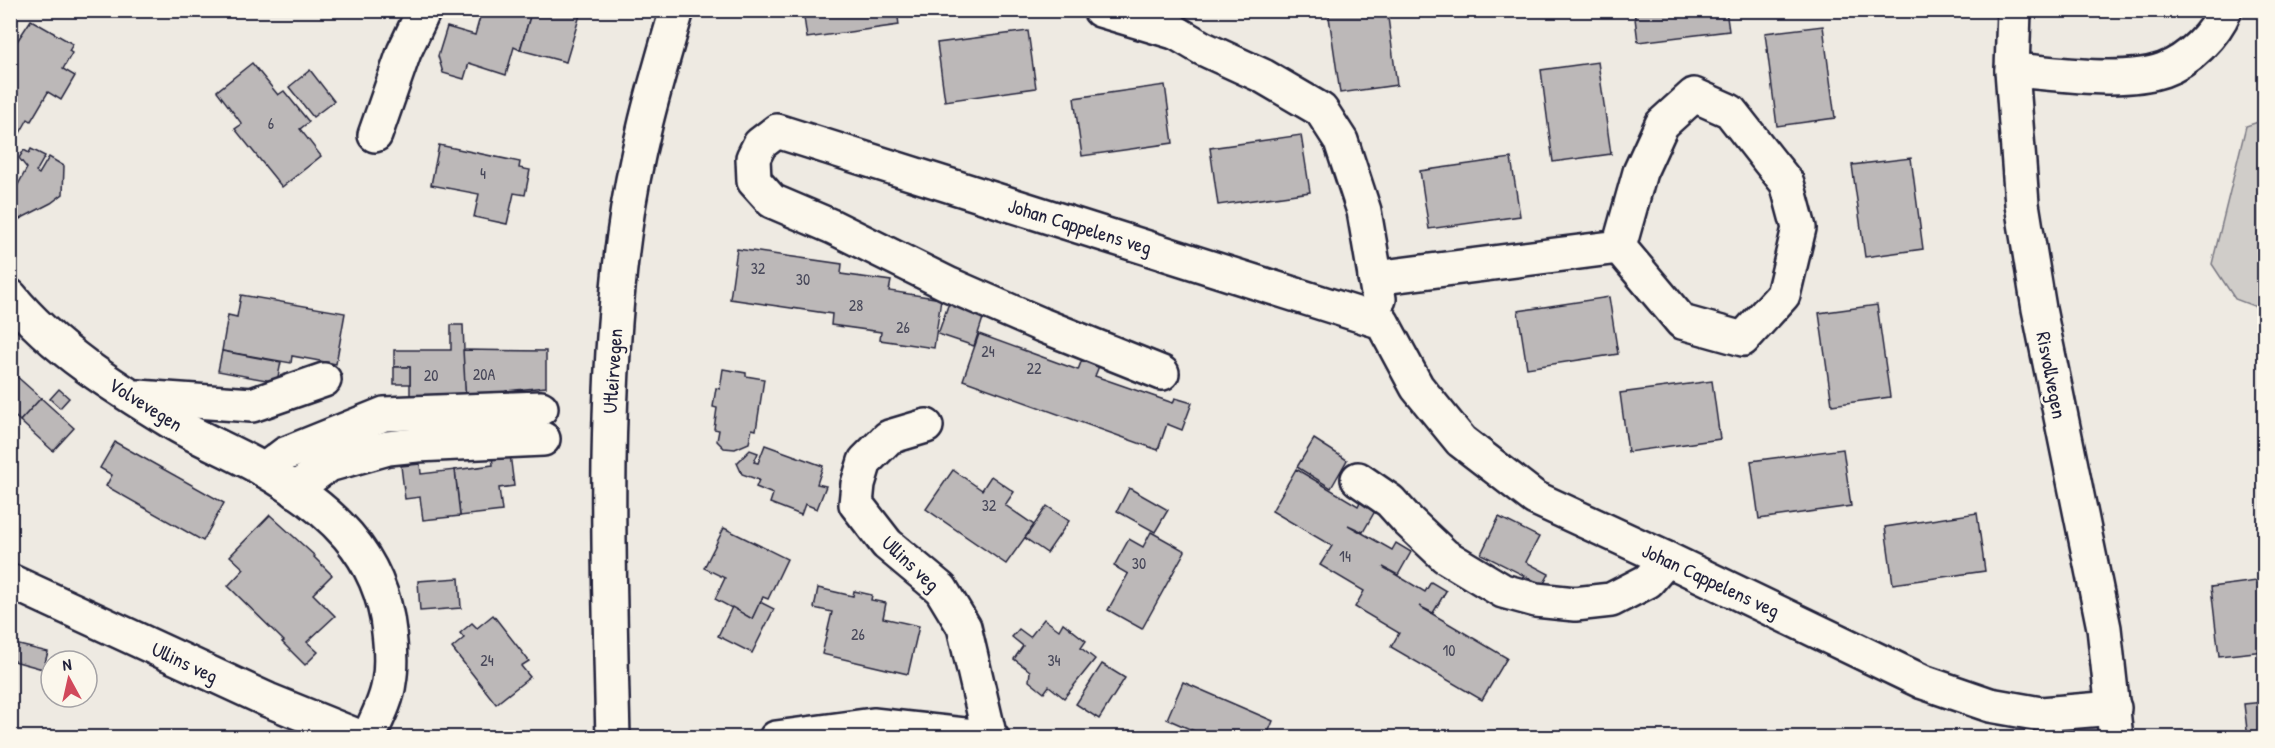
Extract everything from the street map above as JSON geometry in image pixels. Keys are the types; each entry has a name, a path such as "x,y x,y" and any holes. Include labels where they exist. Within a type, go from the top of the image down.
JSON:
{"street":[{"path":"375,135 404,52 423,10"},
{"name":"Utleirvegen","path":"613,738 609,561 609,412 617,294 633,177 654,89 677,10"},
{"name":"Johan Cappelens veg","path":"1100,10 1164,21 1202,48 1263,76 1321,110 1341,141 1364,211 1382,322 1418,387 1461,441 1535,498 1923,682 1990,705 2115,723"},
{"name":"Risvollvegen","path":"2014,10 2012,70 2022,204 2039,309 2104,628 2115,723"},
{"path":"2012,70 2119,77 2164,69 2199,48 2220,23 2225,10"},
{"path":"1694,95 1730,111 1787,183 1799,228 1783,295 1743,339 1682,322 1619,247 1640,172 1662,124 1694,95"},
{"name":"Johan Cappelens veg","path":"1162,373 1042,325 772,201 754,181 753,158 760,144 777,131 1382,322"},
{"path":"1375,278 1619,247"},
{"name":"Volvevegen","path":"10,296 65,349 95,373 176,425 264,470 323,510 354,542 373,573 382,596 390,646 389,684 368,738"},
{"path":"133,397 252,405 324,380"},
{"path":"264,470 285,454 384,414 542,424 388,448 328,465 296,491"},
{"name":"Ullins veg","path":"776,738 873,725 991,737 964,627 941,589 887,544 856,504 858,484 866,461 889,437 927,426"},
{"path":"1358,479 1390,501 1445,556 1503,591 1536,600 1575,604 1611,600 1648,581 1667,559"},
{"name":"Ullins veg","path":"10,581 267,700 362,738"},
{"path":"2019,738 2041,714"}],"shaded area":[{"path":"2264,120 2264,310 2235,299 2212,264 2246,126"}],"building":[{"path":"482,10 532,10 520,50 514,47 506,75 469,63 464,79 443,73 438,56 447,27 475,35"},
{"path":"532,10 565,10 580,15 566,62 520,50"},
{"path":"803,10 897,10 899,25 807,38"},
{"path":"1328,10 1387,10 1397,85 1340,93"},
{"path":"1634,10 1726,10 1729,31 1638,42"},
{"path":"31,20 73,44 69,51 72,53 63,69 75,76 61,100 48,92 31,121 28,119 16,140 10,137 10,52"},
{"path":"1823,26 1835,118 1777,126 1765,33"},
{"path":"1028,31 1036,88 945,101 937,43"},
{"path":"1598,62 1611,154 1553,162 1541,70"},
{"path":"252,63 278,95 284,91 309,122 300,129 321,156 282,187 235,129 242,124 217,91"},
{"path":"310,70 334,101 313,117 289,87"},
{"path":"1165,85 1173,143 1082,156 1074,98"},
{"path":"1301,135 1310,192 1218,205 1210,148"},
{"path":"439,145 520,162 519,168 530,170 525,195 514,193 507,224 474,217 479,194 431,185"},
{"path":"31,149 45,156 36,172 39,174 49,157 64,166 63,194 51,203 10,224 10,193 14,192 27,168 19,158 24,150 29,153"},
{"path":"1511,158 1520,216 1429,229 1420,171"},
{"path":"1911,158 1923,249 1865,257 1852,165"},
{"path":"737,249 842,264 841,274 891,281 889,291 941,299 934,348 880,340 881,332 831,325 832,314 730,299"},
{"path":"241,295 345,313 336,364 292,356 291,363 222,351 228,315 237,317"},
{"path":"1609,297 1618,354 1527,368 1518,311"},
{"path":"950,300 985,312 974,346 938,334"},
{"path":"1877,305 1890,397 1832,405 1819,313"},
{"path":"451,325 463,325 466,402 410,402 410,367 394,367 394,350 451,350"},
{"path":"979,334 1078,370 1084,354 1101,361 1095,376 1173,403 1175,398 1192,403 1182,430 1167,424 1158,450 963,380"},
{"path":"463,350 546,351 546,387 506,391 506,401 466,402"},
{"path":"222,351 281,362 277,382 218,371"},
{"path":"394,367 410,367 410,384 394,384"},
{"path":"723,369 764,379 756,430 752,429 749,443 735,449 724,448 717,441 719,430 714,429 717,408 713,407 716,388 720,389"},
{"path":"14,374 41,398 20,421 10,412 10,378"},
{"path":"1712,381 1720,439 1628,452 1620,393"},
{"path":"59,389 69,398 60,408 50,399"},
{"path":"41,398 74,428 53,451 20,421"},
{"path":"1314,439 1347,460 1331,488 1297,467"},
{"path":"115,442 224,503 203,541 106,486 112,475 100,468"},
{"path":"765,445 823,466 817,484 826,486 817,509 805,504 801,515 770,503 773,494 756,487 759,480 742,474 737,463 750,450 758,453 754,462 758,463"},
{"path":"1843,449 1851,506 1759,519 1751,461"},
{"path":"510,454 514,486 499,488 502,511 460,516 455,470 493,465 492,456"},
{"path":"420,464 421,474 455,470 460,516 423,520 420,497 405,499 401,466"},
{"path":"1296,469 1358,506 1360,502 1375,511 1363,532 1348,525 1392,550 1396,543 1411,552 1398,575 1383,567 1425,592 1431,582 1446,591 1433,613 1419,606 1507,658 1482,700 1391,647 1399,633 1355,607 1364,591 1320,565 1332,546 1272,511"},
{"path":"953,470 982,490 991,476 1014,492 1005,505 1034,525 1006,564 926,509"},
{"path":"1129,488 1168,510 1155,532 1117,511"},
{"path":"1047,506 1069,521 1047,553 1025,538"},
{"path":"1977,513 1985,571 1893,584 1885,527"},
{"path":"270,515 315,556 332,575 313,594 335,616 307,642 318,652 305,665 228,586 244,569 230,556"},
{"path":"1499,517 1539,537 1526,562 1549,574 1543,585 1481,554"},
{"path":"724,528 787,559 768,599 763,597 752,619 715,599 725,578 704,568"},
{"path":"1151,532 1185,551 1142,629 1108,610 1128,574 1114,566 1129,539 1143,547"},
{"path":"459,578 461,608 420,611 418,581"},
{"path":"2264,580 2264,651 2219,656 2211,587"},
{"path":"818,588 853,596 854,591 872,595 871,600 886,603 883,618 919,626 908,674 822,654 832,612 814,608"},
{"path":"760,602 774,609 752,653 718,636 732,607 752,619"},
{"path":"493,615 529,661 521,666 530,677 496,704 452,648 464,638 460,633 472,623 477,628"},
{"path":"1044,619 1059,630 1063,623 1086,641 1081,648 1095,659 1064,698 1049,686 1044,693 1029,681 1030,671 1014,659 1023,646 1012,637 1019,629 1030,637"},
{"path":"15,644 39,650 39,668 10,660"},
{"path":"1102,664 1125,678 1099,719 1076,704"},
{"path":"1183,682 1273,721 1266,738 1210,738 1167,719"},
{"path":"2264,702 2264,738 2248,738 2244,704"}]}
